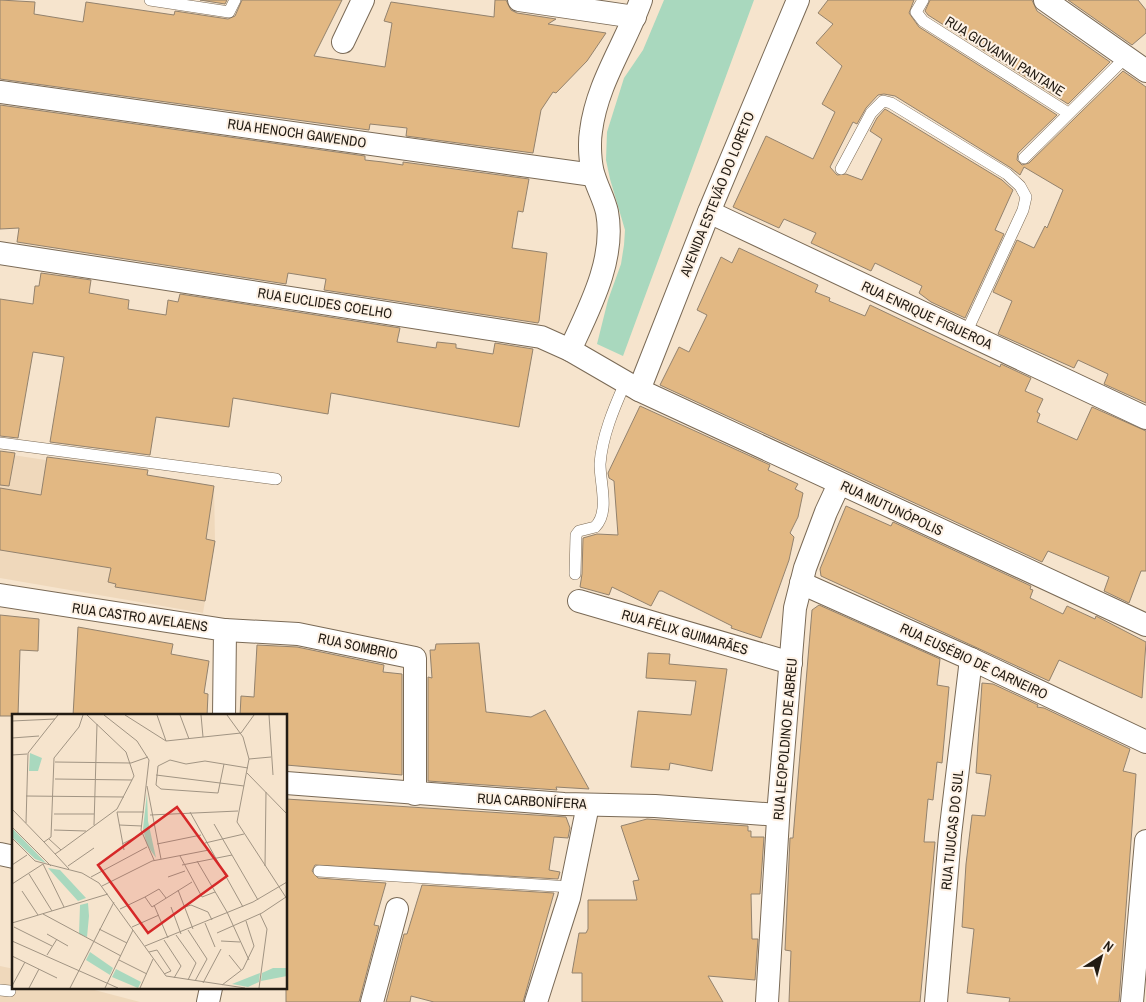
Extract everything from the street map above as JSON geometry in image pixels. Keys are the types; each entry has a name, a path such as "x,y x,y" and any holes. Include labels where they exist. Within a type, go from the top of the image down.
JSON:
{"street":[{"path":"343,42 363,0"},
{"path":"519,0 638,8 605,76 598,97 591,133 593,175 602,193 608,214 608,243 602,274 570,350"},
{"name":"AVENIDA ESTEVÃO DO LORETO","path":"632,386 709,212 798,0"},
{"path":"1045,0 1146,71"},
{"name":"RUA HENOCH GAWENDO","path":"0,92 593,175"},
{"name":"RUA ENRIQUE FIGUEROA","path":"709,212 1146,418"},
{"name":"RUA EUCLIDES COELHO","path":"0,253 540,337 570,350 632,386"},
{"name":"RUA MUTUNÓPOLIS","path":"632,386 840,484 1146,624"},
{"name":"RUA LEOPOLDINO DE ABREU","path":"768,1002 778,815 795,608 801,583 826,512 840,484"},
{"name":"RUA EUSÉBIO DE CARNEIRO","path":"801,583 971,659 1146,742"},
{"name":"RUA CASTRO AVELAENS","path":"0,596 225,630 224,714"},
{"name":"RUA FÉLIX GUIMARÃES","path":"579,601 791,664"},
{"name":"RUA SOMBRIO","path":"225,630 298,634 415,658 415,794"},
{"name":"RUA TIJUCAS DO SUL","path":"936,1002 950,835 971,659"},
{"name":"RUA CARBONÍFERA","path":"288,783 415,794 588,805 655,806 778,815"},
{"path":"536,1002 571,887 588,805"},
{"path":"1132,1002 1146,841"},
{"path":"372,1002 397,909"}],"lane":[{"path":"150,0 230,12 236,0"},
{"name":"RUA GIOVANNI PANTANE","path":"923,0 916,12 923,21 1068,113"},
{"path":"1024,158 1126,57"},
{"path":"841,168 871,113 883,101 891,103 1007,174 1020,186 1026,197 1023,210 966,333"},
{"path":"575,574 576,535 579,531 595,527 602,515 600,464 603,444 611,417 632,386"},
{"path":"0,443 276,479"},
{"path":"319,871 571,887"}],"shaded area":[{"path":"0,453 214,486 215,541 203,613 0,578"},
{"path":"0,966 12,969 12,990 95,990 140,1002 0,1002"}],"green space":[{"path":"664,0 754,0 623,356 597,344 608,300 621,264 625,230 606,160 607,132 624,78 643,50"}],"building":[{"path":"0,0 35,2 34,14 83,22 86,2 174,15 175,11 228,19 235,16 242,0 342,0 314,56 385,67 392,23 384,21 391,2 494,17 495,0 506,0 511,10 517,13 556,19 548,24 606,33 587,61 556,93 553,92 541,110 533,153 406,136 407,128 370,124 369,130 0,79"},
{"path":"200,0 227,0 225,4"},
{"path":"828,0 914,0 909,13 919,27 1057,115 1018,153 1017,160 1022,165 1029,163 1123,71 1146,87 1146,403 1104,384 1108,374 1078,360 1074,368 998,334 1012,301 993,292 1017,240 1034,248 1045,226 1047,228 1063,190 1024,167 1020,175 895,96 878,95 866,108 857,124 853,122 830,167 837,175 846,174 862,180 882,139 870,131 877,118 885,109 1002,180 1013,190 995,230 1004,234 965,318 931,302 919,293 922,286 875,263 871,271 811,243 816,233 784,219 779,228 733,207 766,136 813,159 835,112 822,104 842,66 816,43 833,24 818,13"},
{"path":"930,0 1032,0 1037,11 1110,62 1068,104 928,15 925,11"},
{"path":"1068,0 1138,0 1146,10 1146,33 1132,45"},
{"path":"0,105 365,156 365,160 403,165 403,162 529,179 523,212 518,211 512,248 547,253 539,321 538,323 324,290 326,279 288,273 286,284 17,242 19,228 0,229"},
{"path":"739,248 818,285 815,292 830,298 829,301 865,316 870,305 1000,367 1001,364 1031,378 1025,391 1043,399 1037,412 1040,414 1037,422 1077,440 1092,407 1146,431 1146,571 1141,571 1129,603 1104,591 1109,577 1048,551 1042,562 660,385 679,347 689,352 707,315 697,310 721,257 732,263"},
{"path":"41,273 91,280 89,293 129,300 128,309 166,315 168,300 178,302 180,294 400,328 397,342 436,348 437,342 456,344 456,348 493,354 495,343 533,349 519,427 331,393 328,414 233,398 229,427 156,417 150,455 50,442 64,357 33,352 18,438 0,436 0,299 33,304 35,286 39,286"},
{"path":"640,406 770,465 768,470 798,484 795,489 803,493 798,517 790,533 794,537 789,560 761,638 731,628 732,626 662,591 659,591 651,606 612,587 609,595 580,587 583,538 597,534 618,535 614,481 609,478 608,473"},
{"path":"0,451 15,453 9,486 0,485"},
{"path":"47,457 148,470 147,475 214,486 206,539 215,541 205,601 115,587 116,584 108,582 111,568 0,550 0,488 41,495"},
{"path":"846,506 891,526 893,522 1031,586 1030,589 1033,590 1030,598 1063,614 1067,606 1095,619 1096,616 1146,642 1142,698 1059,660 1049,681 821,576 820,569"},
{"path":"819,605 940,659 937,685 949,687 942,763 937,762 933,800 928,799 924,842 935,842 920,1002 789,1002 791,951 785,950 790,838 793,838 812,610"},
{"path":"0,615 39,619 38,651 20,650 18,714 0,716"},
{"path":"78,627 173,644 171,654 209,661 204,693 208,694 207,714 73,714"},
{"path":"479,643 486,712 531,717 545,710 589,789 556,787 557,790 428,781 428,677 432,678 430,650 435,650 436,644"},
{"path":"257,645 297,647 384,665 383,672 402,674 402,775 288,765 288,714 240,714 241,696 254,697"},
{"path":"648,653 670,654 669,664 727,669 712,771 670,763 669,770 631,767 638,711 691,715 696,681 646,678"},
{"path":"982,683 993,684 1038,705 1037,707 1044,708 1130,749 1123,771 1136,774 1119,1002 1009,1002 1010,998 967,993 974,929 962,927 966,864 972,815 985,816 991,775 976,773"},
{"path":"288,799 566,817 570,828 568,838 554,837 549,870 560,872 558,879 315,865 312,871 318,878 386,883 374,925 379,926 359,1002 286,1002 286,990 288,990"},
{"path":"647,819 748,826 748,831 751,831 751,837 764,837 760,894 751,894 752,939 758,939 755,980 708,976 723,1002 582,1002 582,973 572,973 579,933 586,933 588,929 588,900 637,900 633,881 639,880 621,826"},
{"path":"422,885 554,893 523,1002 434,1002 411,996 410,1002 386,1002 404,934 407,934"}]}
